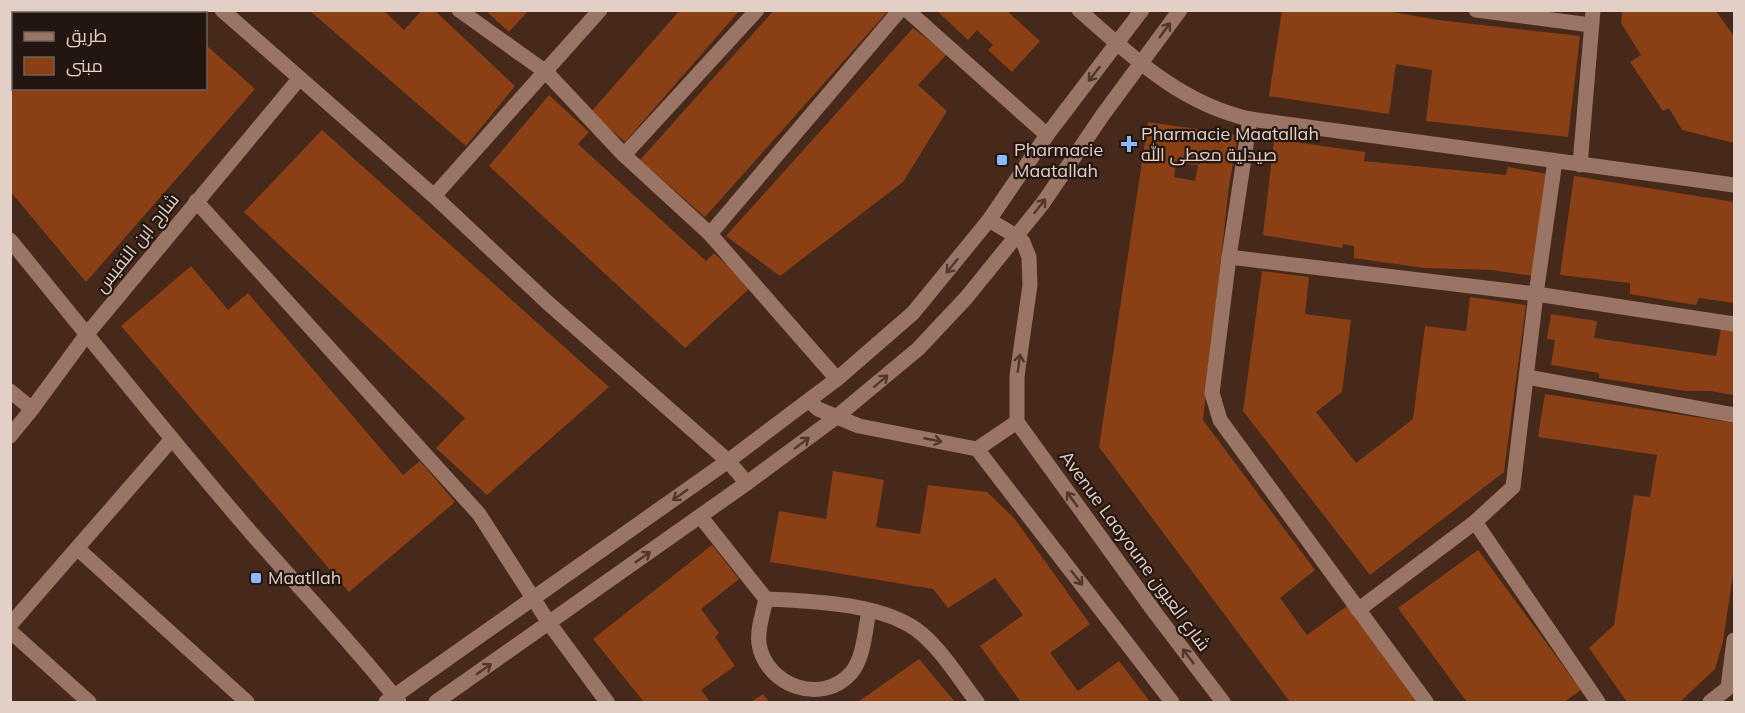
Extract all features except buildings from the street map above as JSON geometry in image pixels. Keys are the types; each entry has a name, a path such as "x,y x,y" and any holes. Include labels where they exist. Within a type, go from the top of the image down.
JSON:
{"street":[{"path":"222,10 434,196 548,303 728,461 747,483"},
{"path":"459,10 546,72 624,155 710,234 837,379"},
{"path":"434,196 600,10"},
{"path":"624,155 757,10"},
{"path":"710,234 900,10"},
{"path":"907,10 1047,135"},
{"path":"1080,10 1140,64 1165,82 1225,114 1734,185"},
{"path":"10,240 172,439 255,537 330,619 393,700 728,461 837,379 913,313 989,220 1047,135 1142,10"},
{"path":"436,702 747,483 835,418 918,349 966,298 1043,203 1179,10"},
{"path":"1476,10 1592,18 1580,165"},
{"name":"شارح ابن النفيس","path":"10,436 32,410 87,334 299,79"},
{"path":"1250,119 1229,257 1212,393 1220,420 1426,702"},
{"path":"1358,610 1475,522 1514,487 1536,294 1555,161"},
{"path":"196,201 479,514 549,623 607,702"},
{"path":"977,449 1017,422 1017,376 1030,285 1029,257 1023,242 989,220"},
{"path":"1229,257 1536,294 1734,324"},
{"path":"1527,377 1734,415"},
{"path":"10,391 32,410"},
{"path":"808,401 818,410 859,426 977,449 1172,702"},
{"name":"Avenue Laayoune شارع العيون","path":"1017,422 1156,615 1223,702"},
{"path":"10,625 172,439"},
{"path":"700,516 765,598 820,601 869,611 907,623 922,634 939,653 977,702"},
{"path":"1475,522 1598,702"},
{"path":"78,549 247,702"},
{"path":"765,598 759,628 759,644 765,662 777,678 798,688 815,690 828,688 852,672 859,657 869,611"},
{"path":"10,631 89,702"},
{"path":"1710,702 1731,689 1734,640"}],"place":[{"name":"Pharmacie Maatallah صيدلية معطى الله","path":"1129,144"},
{"name":"Pharmacie Maatallah","path":"1002,160"},
{"name":"Maatllah","path":"256,578"}]}
